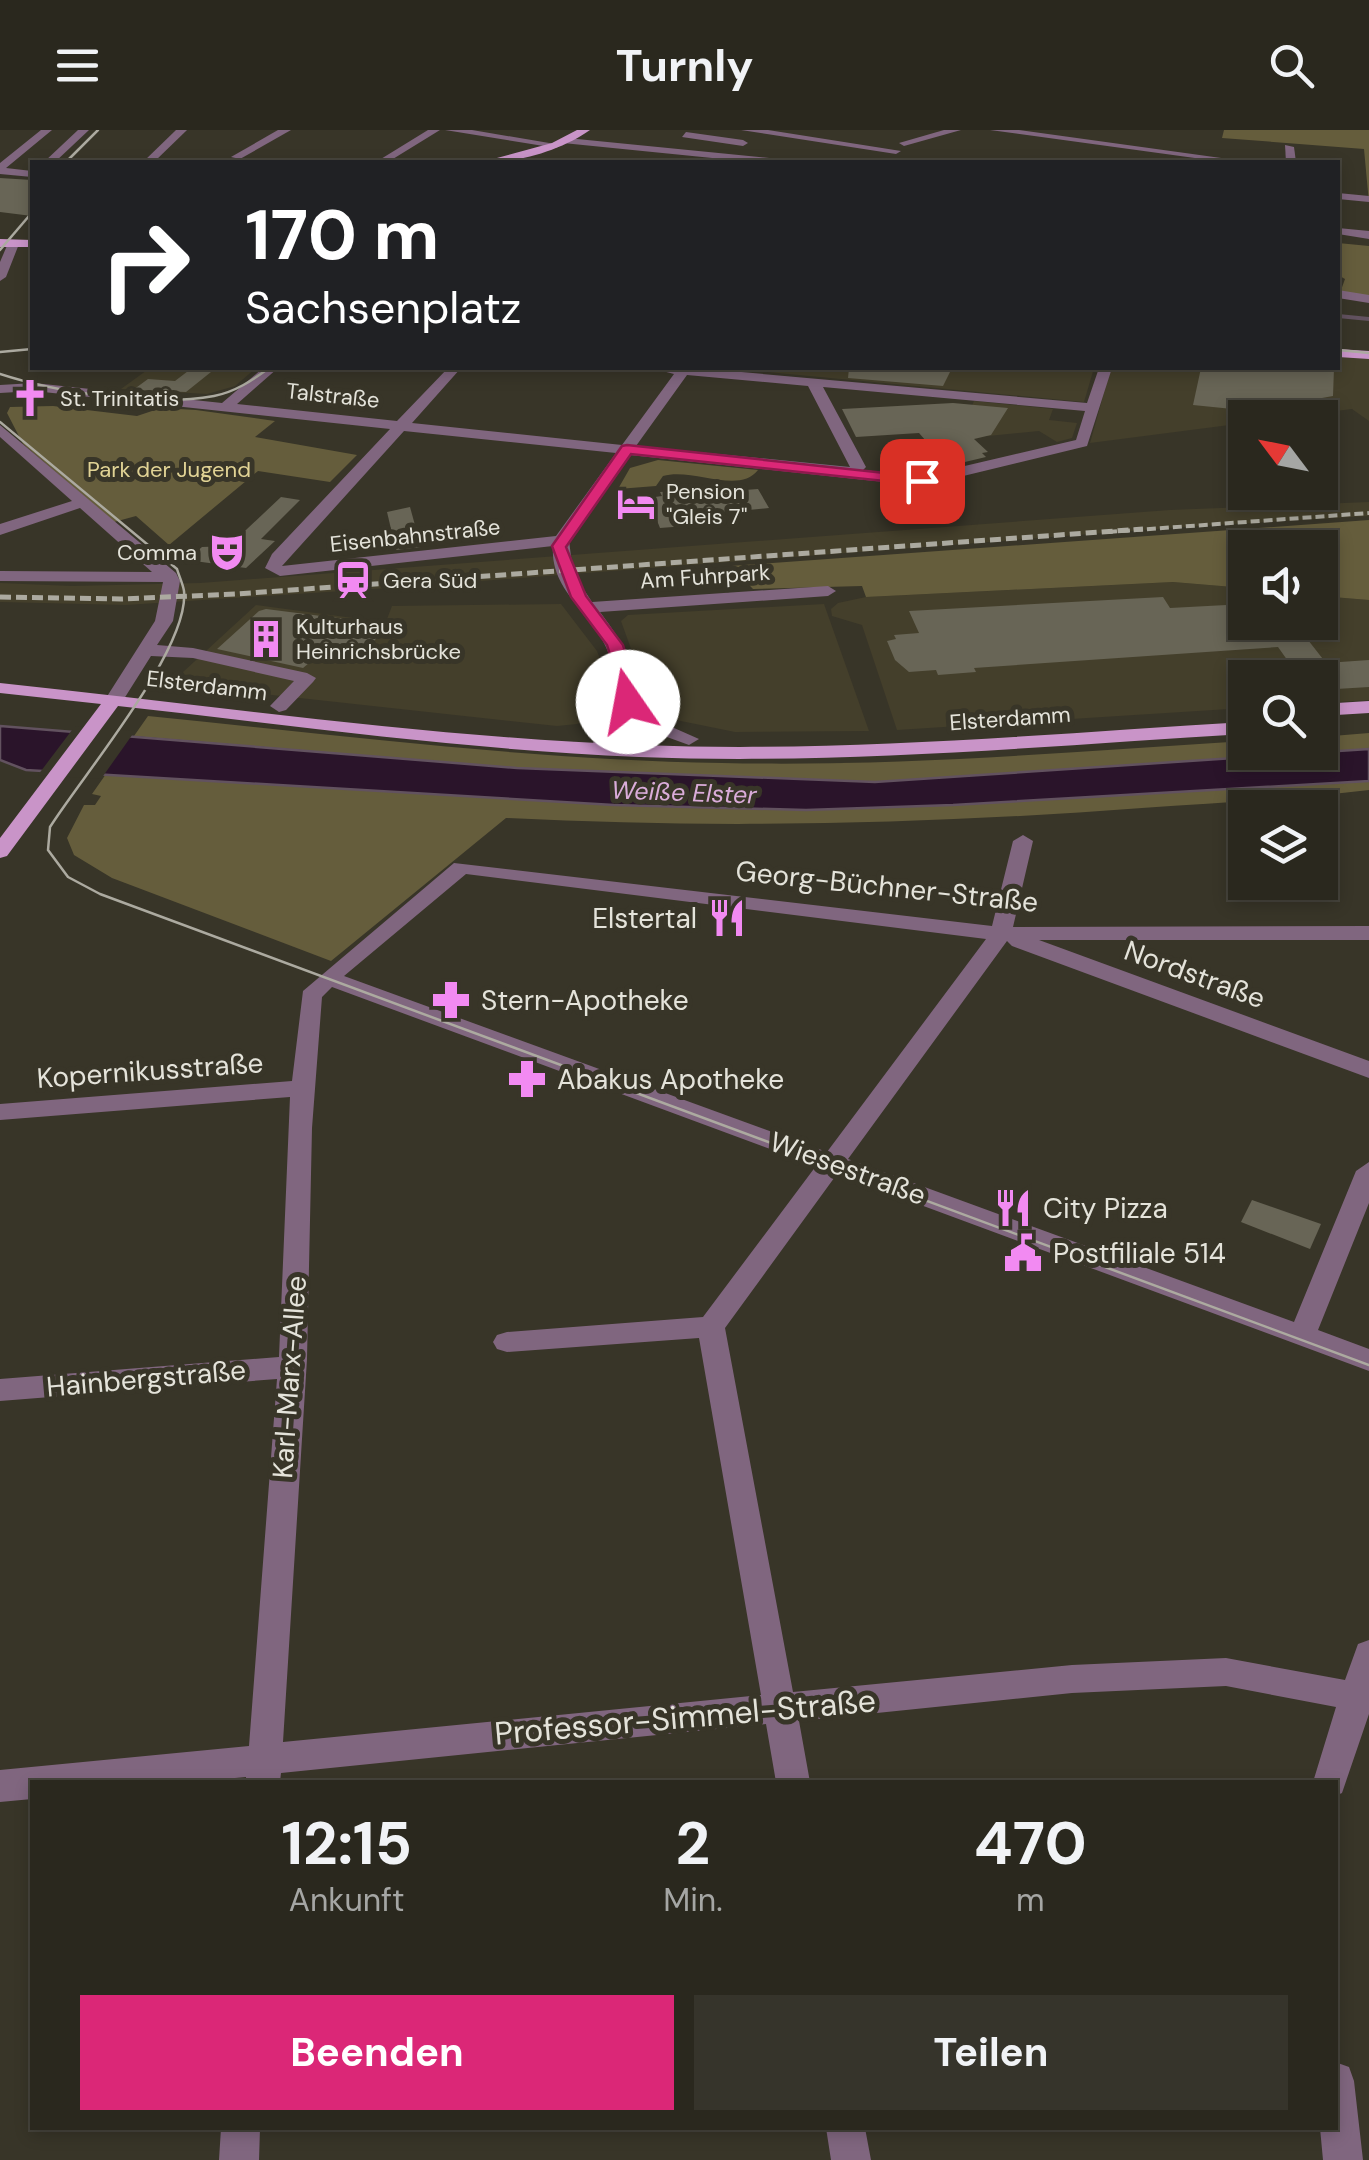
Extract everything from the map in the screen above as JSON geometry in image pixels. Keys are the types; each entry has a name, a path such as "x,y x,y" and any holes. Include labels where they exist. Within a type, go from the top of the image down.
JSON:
{"main road":[{"path":"495,160 561,143 585,130"},
{"path":"1340,344 1369,347"},
{"path":"1340,352 1369,356"},
{"path":"0,688 115,698"},
{"name":"Elsterdamm","path":"115,698 172,695 603,742 845,742 1228,719"},
{"path":"0,852 115,698"},
{"name":"Elsterdamm","path":"115,698 446,736 846,752 1228,729"},
{"path":"1338,709 1369,707"},
{"path":"1338,722 1369,720"}],"street":[{"path":"0,170 46,130"},
{"path":"50,160 84,130"},
{"path":"150,160 182,130"},
{"path":"384,160 435,130"},
{"path":"450,130 747,160"},
{"path":"886,160 900,147 905,130"},
{"path":"686,135 900,147 956,130"},
{"path":"994,130 1059,134 1237,160"},
{"path":"236,156 282,131"},
{"path":"714,158 744,136 843,157"},
{"path":"1289,147 1291,160"},
{"path":"0,170 30,174"},
{"path":"1340,196 1369,199"},
{"path":"1340,231 1369,235"},
{"path":"0,277 20,238"},
{"path":"1340,294 1369,300"},
{"path":"225,407 270,370"},
{"path":"398,425 453,370"},
{"path":"603,742 620,689 621,664 614,645 585,608 560,554 561,540 683,370"},
{"path":"694,370 1093,408 1103,370"},
{"path":"813,382 858,467 854,473"},
{"name":"Talstraße","path":"5,383 922,481 1082,444 1093,408"},
{"path":"0,413 17,443"},
{"name":"Eisenbahnstraße","path":"398,425 278,557 273,568 280,571 561,540"},
{"path":"0,429 170,577 173,584 168,609 115,698"},
{"path":"0,452 17,443"},
{"path":"2,527 82,503"},
{"path":"0,576 170,577"},
{"name":"Am Fuhrpark","path":"585,608 828,591"},
{"path":"147,650 192,653 307,678 279,706"},
{"path":"620,689 650,724 689,740"},
{"path":"793,1780 711,1327 1001,934 1023,842"},
{"name":"Georg-Büchner-Straße","path":"328,978 461,866 1001,934 1369,933"},
{"name":"Nordstraße","path":"1001,934 1369,1070"},
{"name":"Karl-Marx-Allee","path":"264,1770 292,1367 311,996 328,978"},
{"name":"Wiesestraße","path":"328,978 1369,1360"},
{"name":"Kopernikusstraße","path":"0,1112 304,1088"},
{"path":"1302,1335 1369,1171"},
{"path":"506,1342 711,1327"},
{"name":"Hainbergstraße","path":"0,1390 292,1367"},
{"path":"1331,1780 1362,1697 1369,1654"},
{"name":"Professor-Simmel-Straße","path":"99,1780 264,1770 782,1708 1072,1679 1215,1672 1259,1676 1362,1697"},
{"name":"Professor-Simmel-Straße","path":"0,1786 30,1784"},
{"path":"1338,2111 1343,2160"},
{"path":"239,2160 241,2130"},
{"path":"846,2130 852,2160"}],"shaded area":[{"path":"1340,354 1369,357 1369,421 1352,409 1338,411 1338,400 1228,400 1228,425 1090,443 1110,370 1340,370"},
{"path":"147,370 254,370 235,386 207,394 121,389"},
{"path":"745,370 1093,370 1084,402"},
{"path":"974,401 1053,409 1049,420 1077,423 1072,438 1057,442 1039,431 988,436 962,428"},
{"path":"1369,502 1369,516 126,605 0,602 0,583 200,583 1170,510 1338,510 1338,503"},
{"path":"1173,582 1228,587 1228,640 1338,640 1338,597 1369,600 1369,700 1338,702 1338,660 1228,660 1228,709 897,730 862,625 832,616 831,609 838,603 866,597"},
{"path":"561,604 597,651 605,684 591,718 577,724 557,726 170,684 256,605 368,620 387,619 392,606"},
{"path":"824,604 869,731 735,732 676,720 649,699 621,621 628,615"}],"green space":[{"path":"1224,130 1369,130 1369,203 1364,149 1222,138"},
{"path":"1340,243 1369,246 1369,296 1340,293 1345,279 1340,276"},
{"name":"Park der Jugend","path":"53,406 137,416 161,408 196,410 275,421 255,437 357,455 330,482 258,471 169,545 136,516 114,522 23,444 7,413 10,407"},
{"path":"658,460 758,470 739,480 675,474 663,476 656,486 618,489 630,468"},
{"path":"1369,520 1369,600 1338,597 1338,530 1230,530"},
{"path":"1228,530 1228,587 1173,582 866,597 862,586 753,589 731,566"},
{"path":"148,716 507,752 650,761 919,761 1228,742 1228,759 875,782 517,768 134,736"},
{"path":"1369,733 1369,749 1338,752 1338,736"},
{"path":"106,774 614,805 953,805 1369,781 1369,790 1338,793 1338,790 1228,790 1228,802 904,821 744,824 506,818 331,961 112,878 74,855 67,838 84,805 95,805 101,796 92,794"}],"water":[{"name":"Weiße Elster","path":"0,726 517,768 875,782 1228,758 1228,770 1338,770 1338,751 1369,749 1369,781 806,810 614,805 26,770 0,760"}],"pier":[{"path":"75,726 135,731 101,779 38,775"}],"building":[{"path":"0,178 30,180 30,216 0,212"},
{"path":"189,370 214,370 186,392 133,390 148,379 175,381"},
{"path":"849,370 951,370 943,386 848,378"},
{"path":"1201,370 1334,370 1333,396 1311,400 1228,400 1228,409 1193,405"},
{"path":"953,403 1008,408 991,435 974,439 988,452 982,453 986,457 948,466 919,433 856,437 842,409"},
{"path":"717,488 719,492 758,489 769,508 707,514 711,524 660,528 648,498 662,496 660,492"},
{"name":"Comma","path":"281,497 300,500 261,539 275,541 246,568 187,560 202,547 229,546"},
{"path":"410,507 421,547 396,550 387,512"},
{"path":"1163,597 1170,608 1228,605 1228,640 1308,640 1324,660 1287,660 1278,647 974,668 976,672 938,675 936,670 909,672 895,660 887,641 896,639 894,635 919,633 909,611"},
{"name":"Kulturhaus Heinrichsbrücke","path":"266,609 389,624 367,649 333,643 303,668 217,649"},
{"path":"1369,660 1369,687 1338,689 1338,662"},
{"path":"1252,1200 1321,1224 1310,1249 1241,1222"}],"waterway":[{"path":"1340,316 1369,319"}],"tram line":[{"path":"68,160 98,130"},
{"path":"0,250 29,216"},
{"path":"0,352 30,349"},
{"path":"1340,350 1369,353"},
{"path":"0,374 77,392 163,400 222,394 266,370"},
{"path":"0,422 177,569 184,591 181,616 153,678 50,827 48,850 68,877 100,894 1369,1365"}],"railway":[{"path":"1108,532 1369,513"},
{"path":"0,597 121,599 236,594 1143,529"}],"place":[{"name":"St. Trinitatis","path":"30,398"},
{"name":"Pension \"Gleis 7\"","path":"636,504"},
{"name":"Comma","path":"227,552"},
{"name":"Gera Süd","path":"353,580"},
{"name":"Kulturhaus Heinrichsbrücke","path":"266,639"},
{"name":"Elstertal","path":"727,918"},
{"name":"Stern-Apotheke","path":"451,1000"},
{"name":"Abakus Apotheke","path":"527,1079"},
{"name":"City Pizza","path":"1013,1208"},
{"name":"Postfiliale 514","path":"1023,1253"}],"route":[{"path":"628,702 620,689 621,664 614,645 578,597 559,546 627,449 922,481"}]}
